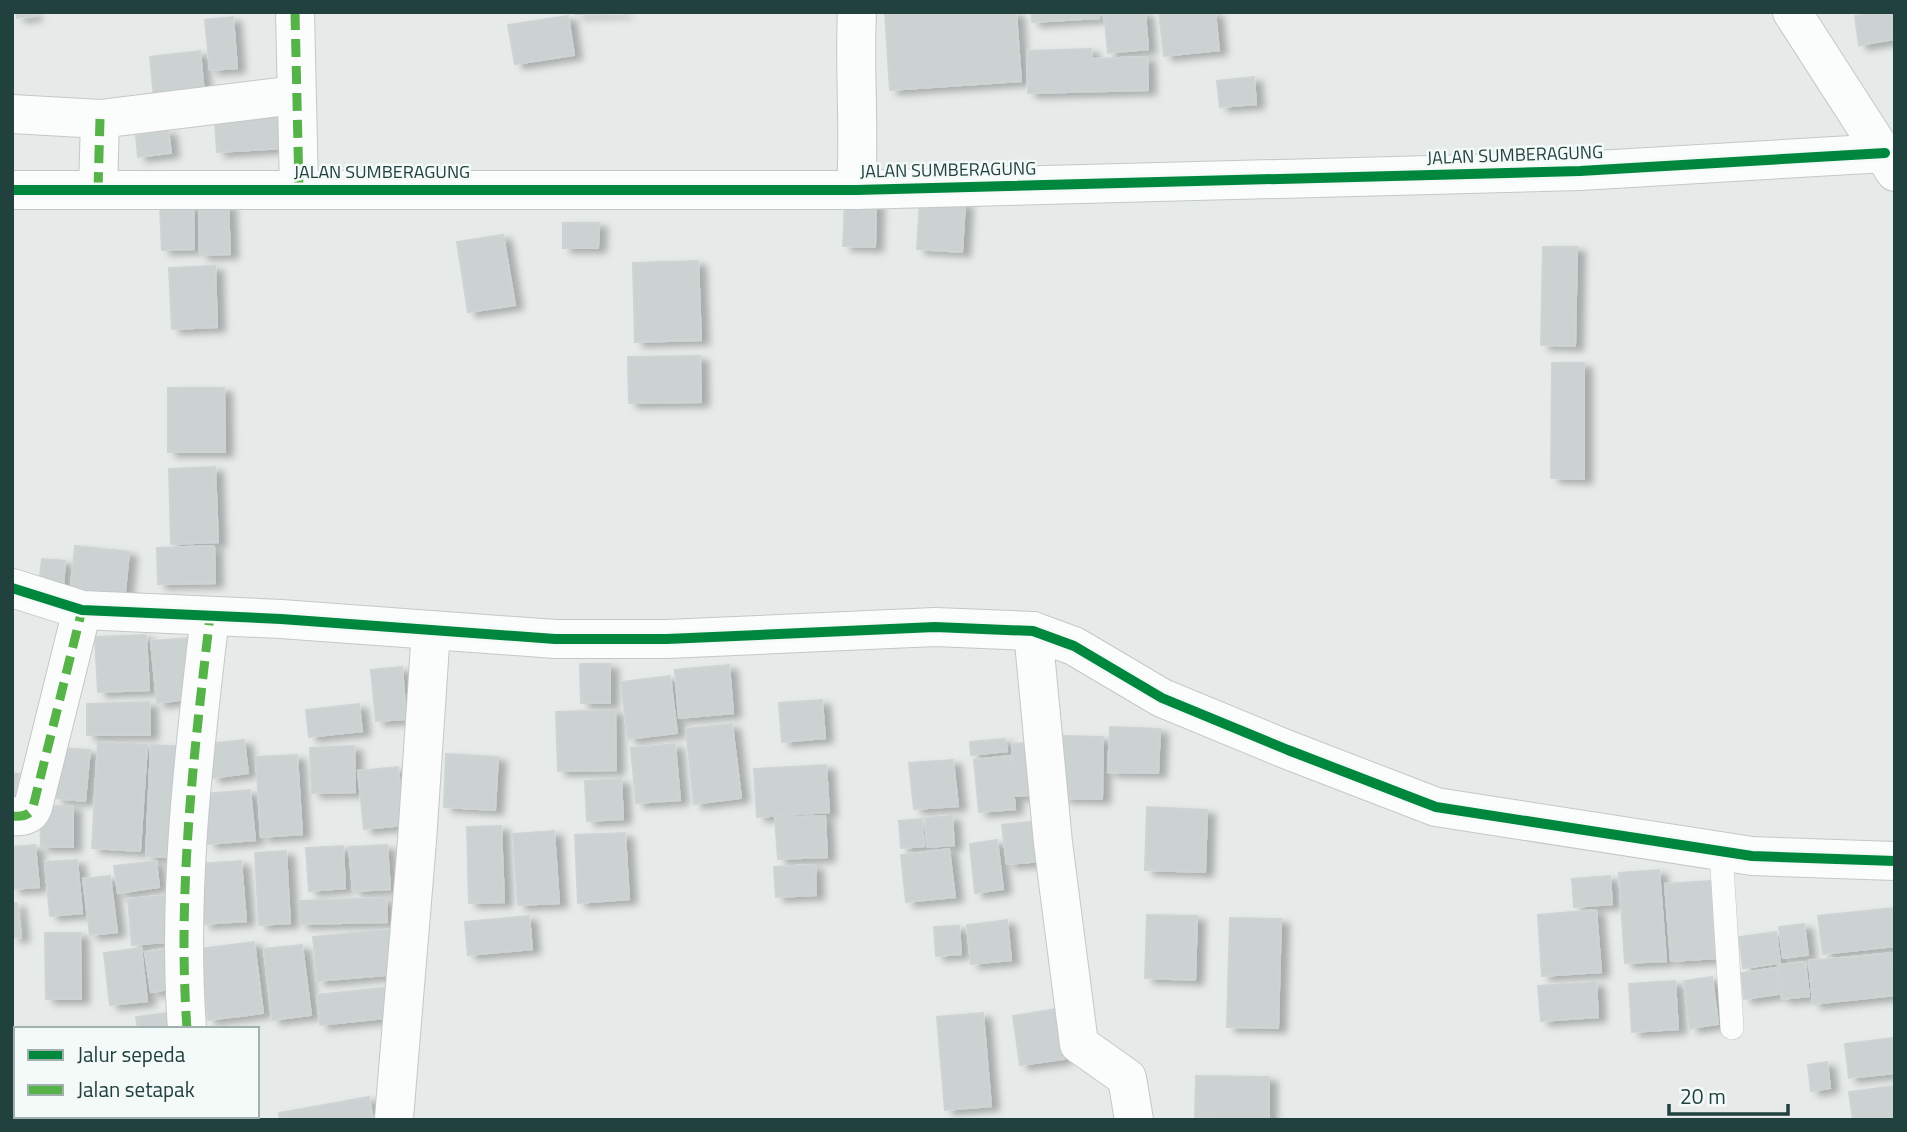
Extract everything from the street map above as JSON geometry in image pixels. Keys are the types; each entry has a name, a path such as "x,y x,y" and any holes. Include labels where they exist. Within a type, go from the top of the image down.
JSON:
{"street":[{"path":"295,12 298,179"},
{"path":"857,12 857,172"},
{"path":"1792,12 1890,163"},
{"path":"12,114 100,119 296,103"},
{"path":"99,190 100,119"},
{"name":"JALAN SUMBERAGUNG","path":"12,190 99,190 298,179 857,172 1580,171 1890,163"},
{"path":"12,588 82,610 555,639 667,639 935,627 1033,631 1074,646 1162,698 1436,807 1752,856 1895,861"},
{"path":"12,816 25,816 33,807 82,610"},
{"path":"187,1027 183,910 194,760 210,616"},
{"path":"394,1118 431,630"},
{"path":"1033,631 1053,843 1079,1044 1127,1078 1134,1120"}],"lane":[{"path":"1721,851 1732,1028"}],"building":[{"path":"16,12 33,12 34,16 17,18"},
{"path":"623,12 623,13 575,14"},
{"path":"885,12 1016,12 1021,81 890,90"},
{"path":"1031,12 1099,12 1099,18 1032,22"},
{"path":"1104,12 1145,12 1148,49 1108,53"},
{"path":"1159,12 1215,12 1219,50 1164,56"},
{"path":"1895,12 1895,39 1859,45 1855,16"},
{"path":"568,16 574,55 515,64 508,25"},
{"path":"233,17 237,68 210,70 205,20"},
{"path":"1091,49 1092,59 1147,57 1148,90 1028,93 1027,51"},
{"path":"200,51 204,93 154,98 150,57"},
{"path":"1254,77 1256,104 1220,107 1217,81"},
{"path":"282,115 284,148 217,152 215,120"},
{"path":"168,130 171,153 138,157 136,135"},
{"path":"920,200 965,203 962,252 917,249"},
{"path":"845,202 876,203 875,247 843,246"},
{"path":"228,204 230,254 200,255 199,205"},
{"path":"193,205 194,249 162,250 160,206"},
{"path":"563,223 599,223 598,248 563,248"},
{"path":"503,235 515,305 468,312 457,242"},
{"path":"1543,247 1577,247 1575,346 1541,345"},
{"path":"698,261 701,340 635,342 633,263"},
{"path":"215,266 217,327 172,329 169,268"},
{"path":"700,356 701,402 629,403 628,357"},
{"path":"1552,363 1584,363 1584,479 1551,478"},
{"path":"168,388 224,388 225,452 168,452"},
{"path":"215,467 218,542 171,544 169,469"},
{"path":"75,546 129,552 124,602 70,596"},
{"path":"214,546 215,583 158,584 157,548"},
{"path":"42,559 65,561 63,587 39,585"},
{"path":"146,635 149,690 98,692 95,637"},
{"path":"191,638 196,698 157,703 151,641"},
{"path":"580,664 610,664 610,703 581,703"},
{"path":"729,665 733,713 679,718 675,670"},
{"path":"402,667 406,719 376,721 371,670"},
{"path":"670,676 677,733 628,739 621,682"},
{"path":"822,700 825,738 782,742 779,703"},
{"path":"149,702 150,735 87,735 87,704"},
{"path":"359,704 362,731 309,737 306,710"},
{"path":"615,710 616,770 558,771 556,712"},
{"path":"732,724 741,798 694,804 686,729"},
{"path":"1110,727 1160,729 1158,773 1108,772"},
{"path":"1064,736 1103,737 1102,799 1062,798"},
{"path":"1005,739 1007,751 971,755 970,742"},
{"path":"244,740 248,773 212,778 207,744"},
{"path":"98,742 147,745 140,851 92,848"},
{"path":"1038,742 1043,794 1016,796 1012,744"},
{"path":"675,744 680,800 636,803 631,748"},
{"path":"151,745 189,747 185,858 146,856"},
{"path":"354,746 355,792 312,793 310,748"},
{"path":"59,748 90,750 85,801 55,798"},
{"path":"446,754 498,757 495,810 444,807"},
{"path":"297,755 302,834 261,837 256,757"},
{"path":"1010,756 1015,809 979,812 974,760"},
{"path":"953,760 958,806 914,809 909,763"},
{"path":"826,765 829,812 757,817 754,769"},
{"path":"398,767 404,825 364,829 358,771"},
{"path":"12,773 19,774 14,801 12,800"},
{"path":"621,779 623,819 587,821 585,781"},
{"path":"250,790 255,840 208,844 204,794"},
{"path":"40,806 73,806 73,847 41,847"},
{"path":"1147,807 1207,810 1205,872 1145,870"},
{"path":"825,816 827,857 778,859 775,818"},
{"path":"952,816 954,845 927,847 925,818"},
{"path":"922,819 924,846 901,848 899,821"},
{"path":"1038,821 1042,861 1007,864 1002,825"},
{"path":"501,826 504,902 469,903 467,827"},
{"path":"554,831 559,903 518,905 513,834"},
{"path":"625,833 629,899 578,903 575,835"},
{"path":"997,840 1003,889 975,893 970,844"},
{"path":"35,845 39,887 12,889 12,847"},
{"path":"387,845 390,889 353,891 349,847"},
{"path":"343,846 345,888 309,891 306,848"},
{"path":"949,849 955,897 906,902 901,855"},
{"path":"286,851 290,923 259,925 255,853"},
{"path":"77,860 82,913 50,916 45,862"},
{"path":"156,861 159,887 118,893 114,866"},
{"path":"241,861 246,921 203,924 200,864"},
{"path":"815,865 816,895 776,897 774,867"},
{"path":"1659,870 1666,961 1625,963 1619,873"},
{"path":"110,876 117,932 90,935 83,879"},
{"path":"1610,876 1612,904 1574,907 1572,879"},
{"path":"1711,881 1717,958 1671,961 1665,884"},
{"path":"171,895 175,941 132,945 128,899"},
{"path":"386,898 387,922 300,924 300,901"},
{"path":"12,903 17,903 21,937 12,938"},
{"path":"1894,908 1895,946 1823,954 1818,916"},
{"path":"1596,910 1601,972 1542,976 1538,915"},
{"path":"1147,915 1197,916 1195,980 1145,978"},
{"path":"529,916 532,949 468,955 465,922"},
{"path":"1230,918 1281,919 1278,1028 1227,1027"},
{"path":"1007,920 1011,960 971,964 967,925"},
{"path":"1804,924 1808,955 1783,958 1779,927"},
{"path":"959,926 961,954 936,956 934,927"},
{"path":"393,929 397,974 317,981 313,937"},
{"path":"1776,932 1780,963 1743,968 1739,937"},
{"path":"45,933 80,933 81,999 46,999"},
{"path":"254,942 263,1013 208,1020 198,949"},
{"path":"302,945 311,1015 272,1020 264,949"},
{"path":"176,947 182,987 151,992 145,952"},
{"path":"141,948 147,1001 110,1005 104,953"},
{"path":"1893,953 1895,995 1813,1004 1809,961"},
{"path":"1805,962 1809,996 1782,999 1778,965"},
{"path":"1776,968 1779,994 1744,999 1741,973"},
{"path":"1712,977 1718,1024 1690,1028 1684,981"},
{"path":"1675,981 1678,1029 1632,1032 1629,984"},
{"path":"1596,982 1598,1017 1541,1021 1538,986"},
{"path":"391,987 394,1017 320,1025 317,995"},
{"path":"1057,1009 1064,1059 1020,1065 1013,1016"},
{"path":"182,1011 184,1027 138,1027 136,1017"},
{"path":"983,1013 991,1106 945,1110 937,1017"},
{"path":"1895,1038 1895,1073 1849,1078 1845,1044"},
{"path":"1827,1062 1830,1088 1811,1091 1808,1065"},
{"path":"1196,1076 1269,1077 1269,1119 1195,1118"},
{"path":"1895,1086 1895,1120 1853,1120 1849,1092"},
{"path":"369,1097 373,1119 280,1120 279,1113"}],"marked path":[{"path":"295,12 299,190"},
{"path":"98,190 100,119"},
{"path":"12,816 25,815 33,807 82,610"},
{"path":"187,1027 184,977 186,873 193,770 210,616"}],"cycle path":[{"path":"12,190 856,190 1580,171 1885,153"},
{"path":"12,588 82,610 281,619 555,639 667,639 935,627 1033,631 1074,646 1162,698 1436,807 1752,856 1895,861"}]}
